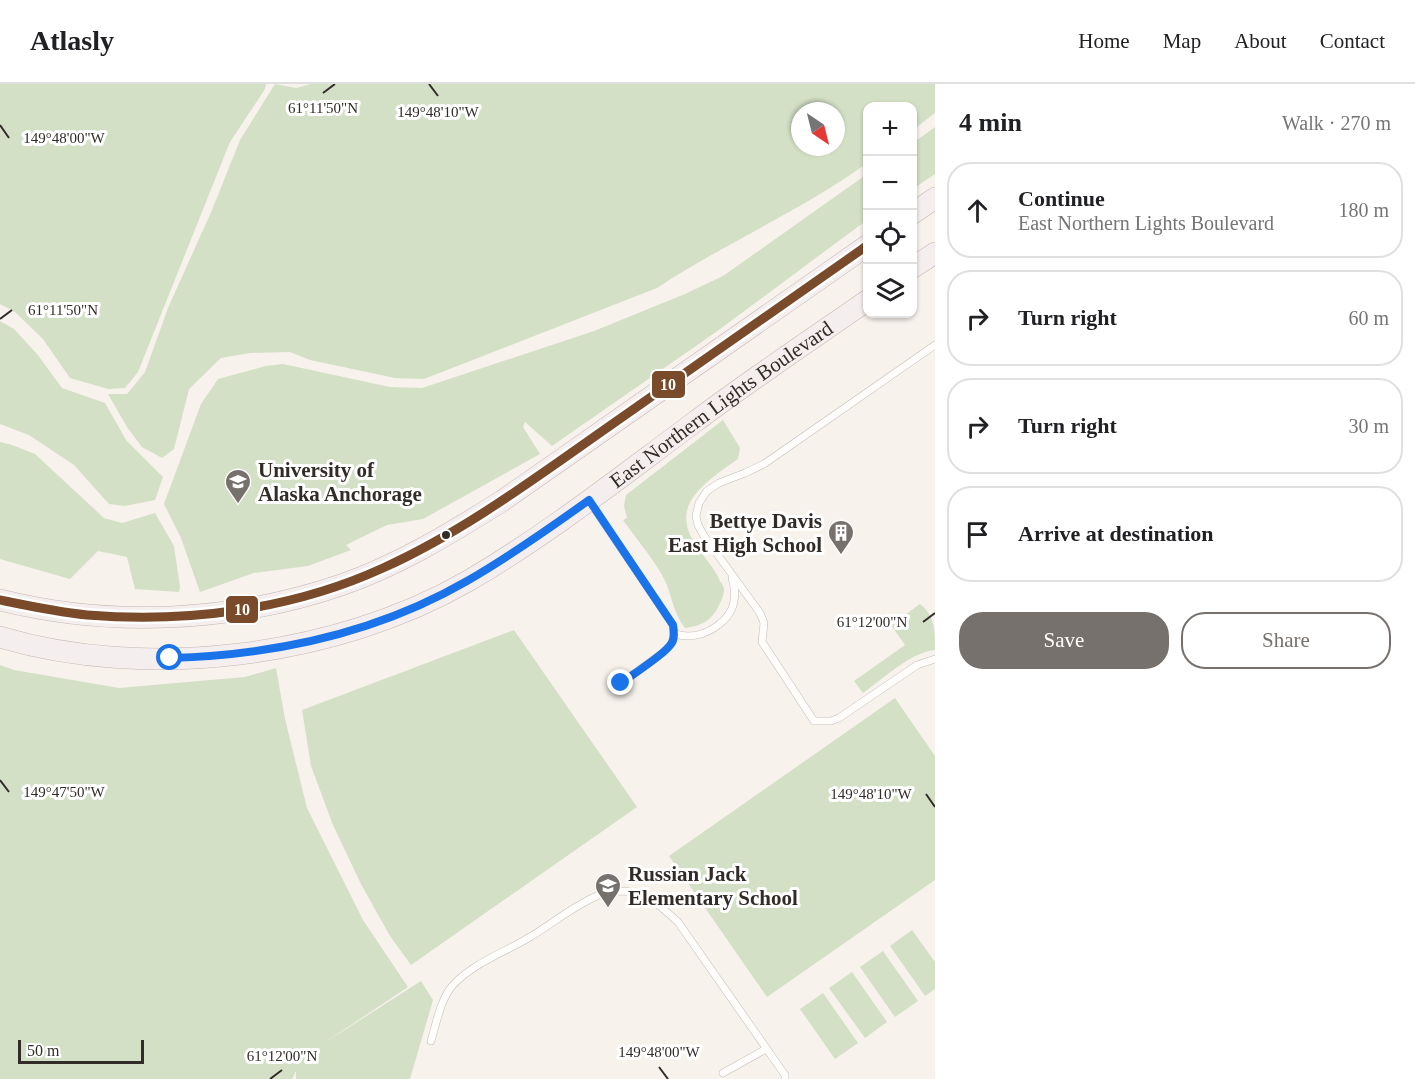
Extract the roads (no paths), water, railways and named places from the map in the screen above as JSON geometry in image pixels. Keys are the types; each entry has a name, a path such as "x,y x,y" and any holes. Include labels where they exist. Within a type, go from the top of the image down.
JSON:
{"main road":[{"path":"917,211 935,198"},
{"name":"East Northern Lights Boulevard","path":"0,600 73,614 126,618 175,617 284,602 352,581 394,563 446,536 502,501 863,248"},
{"path":"917,265 935,253"},
{"name":"East Northern Lights Boulevard","path":"0,637 63,651 120,658 211,657 258,651 363,628 414,608 467,581 524,546 716,406 863,303"}],"lane":[{"path":"935,345 764,464 718,483 707,491 699,503 696,516 704,536 760,613 764,623 762,642 814,721 831,721 839,718 917,664 935,659"},
{"path":"589,500 673,625 672,643 664,652 621,683 616,690"},
{"path":"674,634 688,636 703,633 718,625 729,614 734,603 735,592 731,574"},
{"path":"431,1041 450,987 465,974 597,896 621,891 639,893 660,905 678,922 785,1075 785,1079"},
{"path":"723,1073 766,1049"}],"place":[{"name":"University of Alaska Anchorage","path":"238,505"},
{"name":"Bettye Davis East High School","path":"841,556"},
{"name":"Russian Jack Elementary School","path":"608,909"}]}
